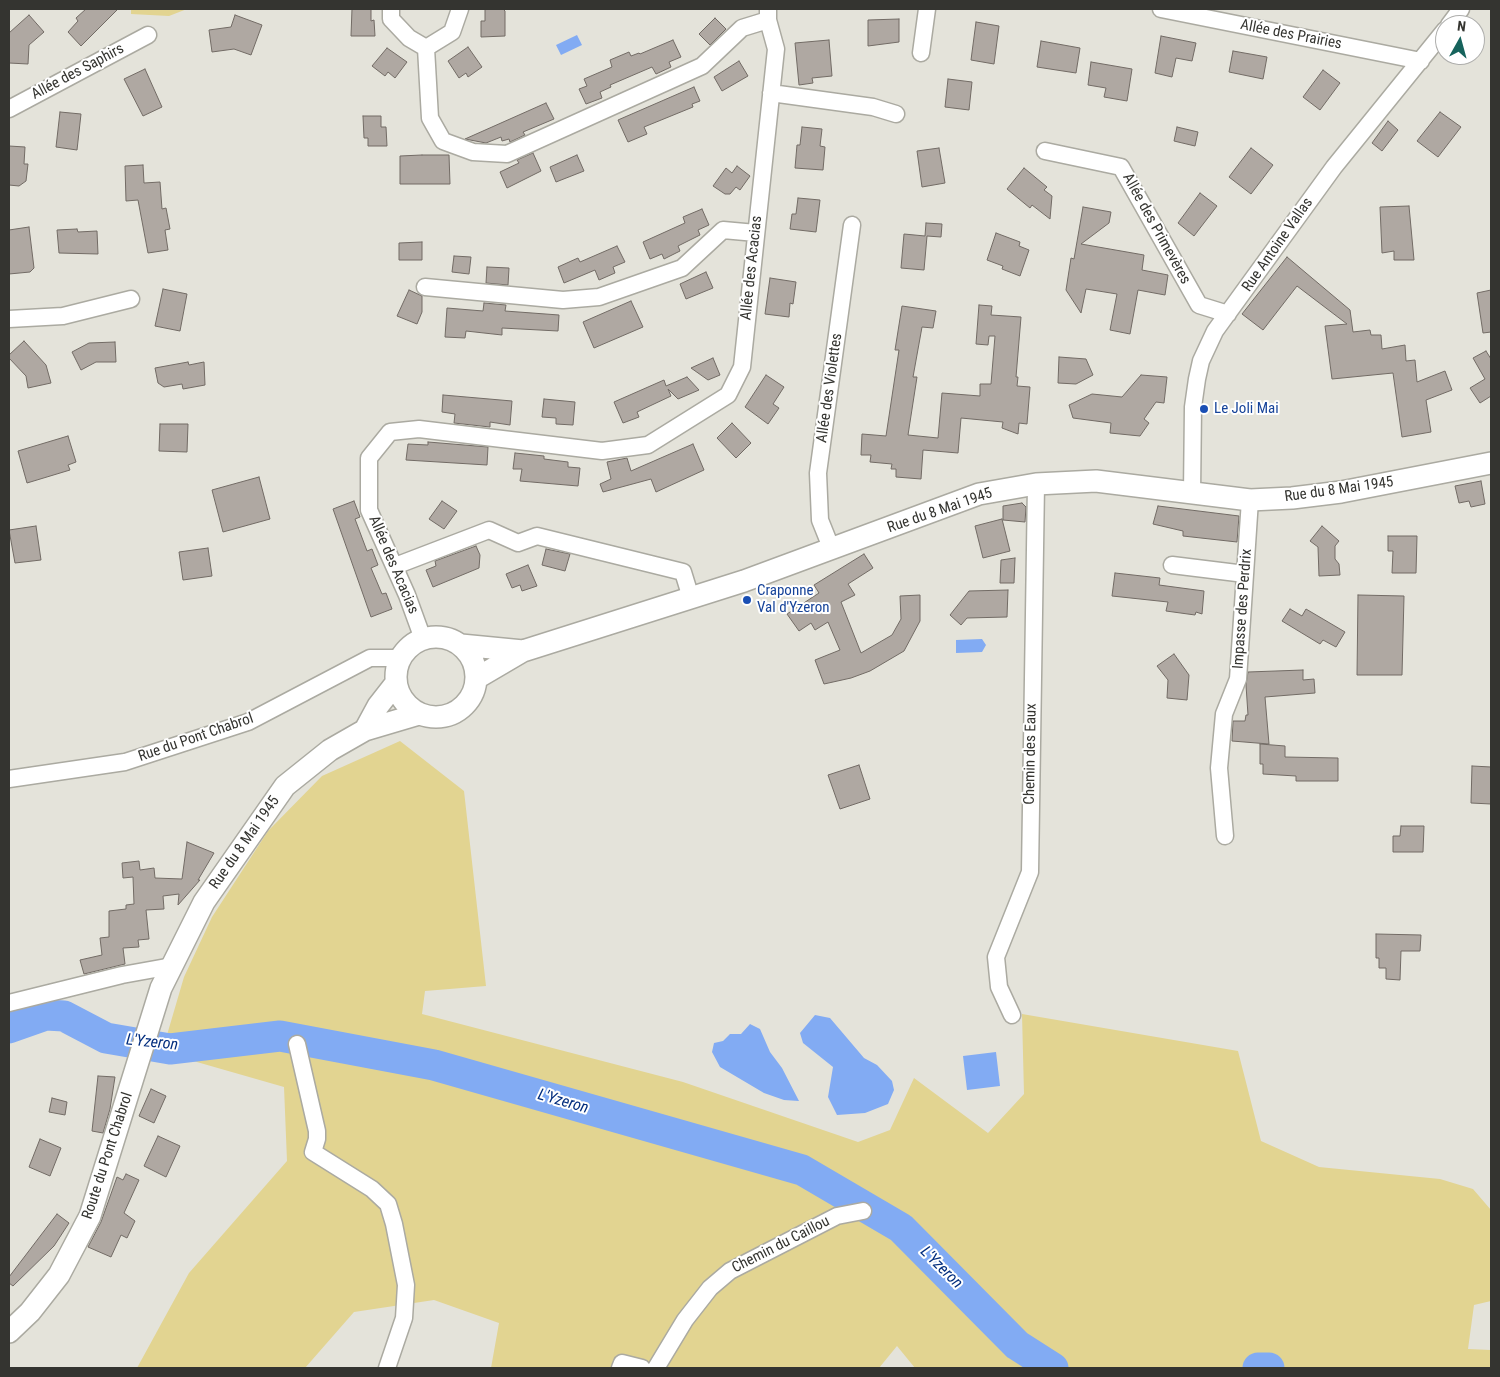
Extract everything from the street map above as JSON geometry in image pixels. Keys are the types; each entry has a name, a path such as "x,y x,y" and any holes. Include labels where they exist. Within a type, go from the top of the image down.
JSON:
{"main road":[{"name":"Rue du 8 Mai 1945","path":"477,678 523,651 691,598 832,550 979,494 1036,484 1096,481 1250,500 1292,498 1341,492 1491,463"},
{"path":"436,637 449,639 461,645 470,654 477,678 471,697 458,712 432,717 419,714 408,706 400,696 396,683 397,670 401,658 407,650 423,639 436,637"},
{"name":"Rue du 8 Mai 1945","path":"461,645 523,651"},
{"path":"365,730 378,706 396,683"},
{"name":"Rue du 8 Mai 1945","path":"161,988 204,902 285,786 330,750 365,730 419,714"},
{"name":"Route du Pont Chabrol","path":"9,1332 30,1312 59,1275 90,1216 161,988"}],"street":[{"path":"391,9 391,19 409,38 426,48 452,32 460,9"},
{"path":"921,53 927,9"},
{"name":"Allée des Prairies","path":"1161,9 1421,61"},
{"name":"Allée des Acacias","path":"423,639 395,566 370,510 369,458 390,432 419,429 602,451 648,445 728,395 742,367 776,49 768,14 742,28 702,66 507,154 472,152 444,141 430,118 426,48"},
{"name":"Allée des Saphirs","path":"9,108 148,36"},
{"name":"Rue Antoine Vallas","path":"1192,494 1194,407 1197,379 1201,361 1215,331 1334,167 1435,43"},
{"path":"771,93 873,107 896,114"},
{"name":"Allée des Primevères","path":"1045,151 1121,167 1199,305 1228,314"},
{"name":"Allée des Violettes","path":"832,550 820,520 818,473 852,225"},
{"path":"425,287 563,300 599,297 682,268 723,230 756,232"},
{"path":"9,319 63,316 131,300"},
{"name":"Chemin des Eaux","path":"1012,1015 999,987 996,957 1001,938 1030,872 1036,484"},
{"name":"Impasse des Perdrix","path":"1225,836 1219,768 1224,714 1238,679 1250,500"},
{"path":"395,566 489,530 518,543 537,536 683,572 691,598"},
{"path":"1172,565 1245,574"},
{"name":"Rue du Pont Chabrol","path":"9,780 125,762 248,722 370,658 401,658"},
{"path":"9,1003 122,975 172,966"},
{"path":"297,1044 317,1131 313,1152 372,1189 388,1204 394,1224 406,1285 404,1318 388,1368"},
{"name":"Chemin du Caillou","path":"656,1368 685,1320 710,1288 730,1271 837,1216 864,1211"},
{"path":"620,1368 622,1363 642,1368"}],"shaded area":[{"path":"131,9 187,9 169,16 131,14"},
{"path":"400,741 464,791 486,986 425,991 422,1014 683,1082 858,1142 890,1130 914,1078 988,1133 1024,1094 1022,1014 1238,1051 1261,1141 1319,1167 1440,1179 1473,1189 1491,1210 1491,1301 1474,1305 1468,1349 1491,1350 1491,1368 915,1368 897,1346 879,1368 491,1368 499,1323 434,1300 354,1312 305,1368 137,1368 189,1273 287,1161 284,1087 162,1052 184,977 212,917 268,831 322,776"}],"water":[{"path":"577,35 582,45 561,55 556,45"},
{"path":"982,639 986,645 982,652 956,653 956,640"},
{"path":"815,1015 830,1018 864,1058 877,1065 892,1081 894,1090 888,1104 865,1113 837,1115 828,1097 833,1067 803,1043 800,1033"},
{"path":"750,1024 760,1029 770,1052 782,1068 799,1101 784,1100 764,1093 720,1067 712,1052 714,1043 723,1041 730,1034 741,1034"},
{"path":"996,1052 1000,1086 967,1090 963,1056"}],"building":[{"path":"86,9 118,9 81,46 68,32 78,21 76,18"},
{"path":"352,9 371,9 371,21 374,20 375,36 351,36"},
{"path":"485,9 503,9 505,11 505,36 481,37 481,21 485,21"},
{"path":"29,15 44,32 29,45 28,64 9,63 9,33"},
{"path":"235,15 262,25 251,55 234,49 212,52 209,30 231,27"},
{"path":"715,18 726,29 710,45 699,34"},
{"path":"899,19 899,42 868,46 868,20"},
{"path":"976,22 999,26 994,64 971,60"},
{"path":"1161,36 1196,43 1192,61 1176,58 1172,77 1155,73"},
{"path":"673,40 681,57 669,62 671,67 656,74 652,67 610,85 611,87 600,92 602,98 586,104 579,89 587,86 584,79 612,67 610,60 629,52 631,56 640,54"},
{"path":"829,40 832,76 812,78 813,83 799,85 795,43"},
{"path":"1041,41 1080,48 1076,73 1037,67"},
{"path":"468,47 482,67 468,77 466,73 459,78 448,61"},
{"path":"387,48 407,62 395,78 388,72 385,76 372,66"},
{"path":"1233,51 1267,57 1263,79 1229,72"},
{"path":"739,61 748,76 722,91 714,77"},
{"path":"1091,62 1132,69 1127,101 1104,97 1106,88 1088,85"},
{"path":"145,69 162,107 143,116 124,79"},
{"path":"1323,70 1340,83 1320,110 1303,97"},
{"path":"948,79 972,82 969,110 945,107"},
{"path":"694,87 700,101 692,104 693,107 644,127 647,134 628,142 618,120"},
{"path":"546,103 554,119 523,132 525,135 510,142 509,139 502,141 501,137 486,143 465,139"},
{"path":"60,112 81,114 77,150 56,147"},
{"path":"1440,112 1461,127 1438,157 1417,141"},
{"path":"363,116 381,116 381,127 386,127 387,146 368,146 368,138 364,138"},
{"path":"1388,121 1398,130 1382,151 1372,143"},
{"path":"802,127 822,129 820,146 825,147 823,170 795,168 797,145 800,145"},
{"path":"1177,127 1198,132 1195,146 1174,141"},
{"path":"9,146 25,147 24,164 28,164 26,181 19,186 9,185"},
{"path":"939,148 945,183 922,187 917,151"},
{"path":"1251,148 1273,165 1251,194 1229,177"},
{"path":"533,153 541,171 507,188 500,172 519,163 517,160"},
{"path":"449,155 450,184 400,184 400,156"},
{"path":"577,155 584,171 556,182 550,167"},
{"path":"143,165 144,183 160,182 162,209 166,208 170,229 165,230 168,250 148,253 138,200 126,201 125,166"},
{"path":"737,166 750,176 740,190 736,187 730,194 725,194 713,186 726,168 732,173"},
{"path":"1024,168 1047,187 1044,190 1052,196 1050,219 1032,205 1030,208 1007,189"},
{"path":"1200,193 1217,206 1194,236 1178,223"},
{"path":"798,198 820,200 816,232 790,229 792,214 796,214"},
{"path":"1409,206 1414,260 1394,260 1394,251 1382,253 1380,207"},
{"path":"1083,207 1111,212 1109,223 1081,244 1144,255 1142,270 1168,275 1165,295 1138,290 1130,334 1110,330 1117,294 1086,289 1081,313 1066,290 1071,258 1074,259"},
{"path":"702,209 709,225 698,230 700,235 678,246 680,251 664,259 662,254 650,259 643,242 685,223 683,217"},
{"path":"926,223 942,224 941,237 927,236 924,270 901,268 904,234 925,236"},
{"path":"29,227 34,268 30,272 9,274 9,230"},
{"path":"77,229 78,232 97,231 98,254 59,253 57,230"},
{"path":"996,233 1020,242 1019,246 1029,250 1020,276 1002,269 1003,266 987,260"},
{"path":"422,242 422,260 399,260 399,243"},
{"path":"617,246 625,262 613,267 615,273 599,280 595,270 564,283 558,267 578,258 580,262"},
{"path":"454,256 471,257 469,274 452,272"},
{"path":"1287,257 1350,310 1353,332 1370,330 1371,335 1381,335 1382,349 1405,345 1406,361 1415,360 1417,382 1445,371 1452,390 1426,400 1431,432 1402,437 1393,373 1332,379 1325,326 1347,324 1297,286 1263,330 1242,314"},
{"path":"487,267 509,268 508,285 486,283"},
{"path":"706,272 713,288 686,299 680,284"},
{"path":"770,278 796,282 793,304 790,303 789,317 765,314"},
{"path":"163,289 187,294 180,331 155,326"},
{"path":"409,290 422,296 422,312 417,324 397,316"},
{"path":"1491,290 1491,332 1483,333 1477,293"},
{"path":"631,301 643,327 594,348 583,322"},
{"path":"484,303 506,305 505,311 559,315 558,331 502,328 502,335 466,331 465,338 445,337 447,308 483,311"},
{"path":"979,305 992,306 991,315 1021,317 1016,377 1018,377 1017,386 1030,387 1027,424 1019,423 1018,434 1002,428 1003,422 961,418 958,453 923,450 921,479 896,477 896,469 891,469 892,464 870,462 871,455 861,455 862,434 886,436 899,350 895,350 902,306 936,311 933,328 922,327 913,377 917,377 908,435 938,438 942,393 980,396 980,384 991,384 995,336 989,336 988,345 976,344"},
{"path":"24,341 46,365 51,383 28,388 26,376 9,358 9,355"},
{"path":"115,342 116,362 96,362 81,370 72,352 89,343"},
{"path":"1486,351 1491,359 1491,396 1480,403 1470,388 1485,379 1473,358"},
{"path":"1059,357 1086,359 1093,375 1076,384 1058,383"},
{"path":"713,358 720,375 708,380 691,368"},
{"path":"188,362 189,365 204,362 205,385 183,389 182,384 164,387 158,383 155,368"},
{"path":"766,375 784,387 773,404 779,408 768,424 745,407"},
{"path":"1141,375 1167,377 1164,403 1156,402 1144,419 1149,423 1140,436 1110,433 1111,423 1073,418 1069,405 1092,394 1122,397"},
{"path":"687,377 699,390 678,399 668,389 671,396 637,412 639,417 623,423 614,402 664,380 666,386"},
{"path":"443,395 512,401 510,425 490,422 490,427 454,423 455,414 442,412"},
{"path":"544,399 575,402 573,425 556,424 556,418 542,417"},
{"path":"732,423 751,443 736,458 717,438"},
{"path":"160,424 188,424 187,452 159,451"},
{"path":"68,436 76,462 68,465 70,470 27,483 18,451"},
{"path":"428,442 488,447 487,465 406,460 408,444 428,445"},
{"path":"693,444 704,470 656,492 651,479 603,492 600,484 611,479 607,462 627,458 631,471"},
{"path":"515,453 544,456 544,459 568,462 568,467 580,468 578,486 520,481 522,469 513,469"},
{"path":"259,477 270,519 223,532 212,490"},
{"path":"1481,481 1485,504 1471,507 1469,501 1459,503 1455,486"},
{"path":"354,501 360,517 355,519 367,551 372,549 378,565 371,568 382,594 386,593 392,609 371,617 333,509"},
{"path":"442,501 457,511 444,529 429,519"},
{"path":"1022,503 1026,507 1025,522 1003,520 1003,506"},
{"path":"1158,506 1239,516 1237,542 1183,536 1183,531 1153,524"},
{"path":"1002,519 1010,551 983,558 975,526"},
{"path":"36,526 41,560 15,563 9,530"},
{"path":"1322,526 1339,541 1335,546 1335,559 1339,564 1340,575 1319,576 1318,547 1310,541"},
{"path":"1388,536 1417,536 1416,573 1392,573 1393,551 1388,551"},
{"path":"476,546 480,555 479,568 433,587 426,570 436,566 435,561"},
{"path":"208,548 212,576 183,580 179,552"},
{"path":"546,549 570,554 565,571 542,565"},
{"path":"864,554 873,568 848,584 855,595 841,602 861,653 892,635 901,619 900,596 920,595 920,621 904,651 870,671 851,678 824,684 815,660 840,650 828,622 815,630 811,623 799,631 787,614 819,593 814,585"},
{"path":"1015,558 1014,583 1000,583 1001,560"},
{"path":"528,565 537,586 522,591 520,585 512,588 506,574"},
{"path":"1115,573 1160,578 1159,585 1204,591 1202,614 1196,612 1195,615 1166,611 1168,602 1112,596"},
{"path":"1008,590 1007,617 967,618 961,625 950,615 969,591"},
{"path":"1358,595 1404,596 1402,675 1357,675"},
{"path":"1290,609 1302,616 1306,609 1345,632 1336,647 1323,640 1320,644 1282,621"},
{"path":"1174,654 1189,675 1187,700 1167,698 1168,680 1157,666"},
{"path":"1303,670 1303,680 1314,679 1315,693 1265,697 1269,744 1232,741 1233,721 1245,721 1246,715 1248,715 1246,685 1248,672"},
{"path":"1260,744 1285,746 1285,757 1338,758 1338,781 1296,781 1296,776 1263,774 1263,764 1260,764"},
{"path":"859,765 870,799 840,809 828,775"},
{"path":"1472,766 1491,767 1491,804 1471,803"},
{"path":"1401,826 1424,826 1423,852 1393,852 1393,836 1400,836"},
{"path":"187,842 214,853 198,880 200,880 178,905 179,894 163,896 164,909 146,910 149,939 138,940 139,947 123,948 125,964 84,974 80,960 102,955 100,938 109,937 109,911 126,909 126,905 134,904 133,877 123,878 122,863 139,861 140,870 154,868 155,878 182,879"},
{"path":"1376,934 1421,935 1420,951 1401,951 1400,980 1386,979 1386,968 1379,968 1379,958 1376,958"},
{"path":"98,1076 115,1077 110,1109 103,1133 92,1131"},
{"path":"151,1089 166,1096 154,1123 139,1116"},
{"path":"52,1098 67,1102 65,1115 49,1112"},
{"path":"158,1136 180,1146 166,1177 144,1166"},
{"path":"40,1139 61,1148 50,1176 29,1167"},
{"path":"126,1174 139,1180 124,1213 135,1221 127,1238 121,1235 111,1257 88,1247 101,1222 117,1177 123,1180"},
{"path":"57,1214 69,1223 54,1246 13,1286 9,1283 9,1277"}],"waterway":[{"name":"L'Yzeron","path":"9,1028 46,1015 64,1016 106,1038 170,1049 280,1036 434,1065 802,1170 901,1228 1017,1345 1053,1368"},
{"name":"L'Yzeron","path":"1258,1368 1269,1368"}],"place":[{"name":"Le Joli Mai","path":"1204,409"},
{"name":"Craponne Val d'Yzeron","path":"747,600"}]}
